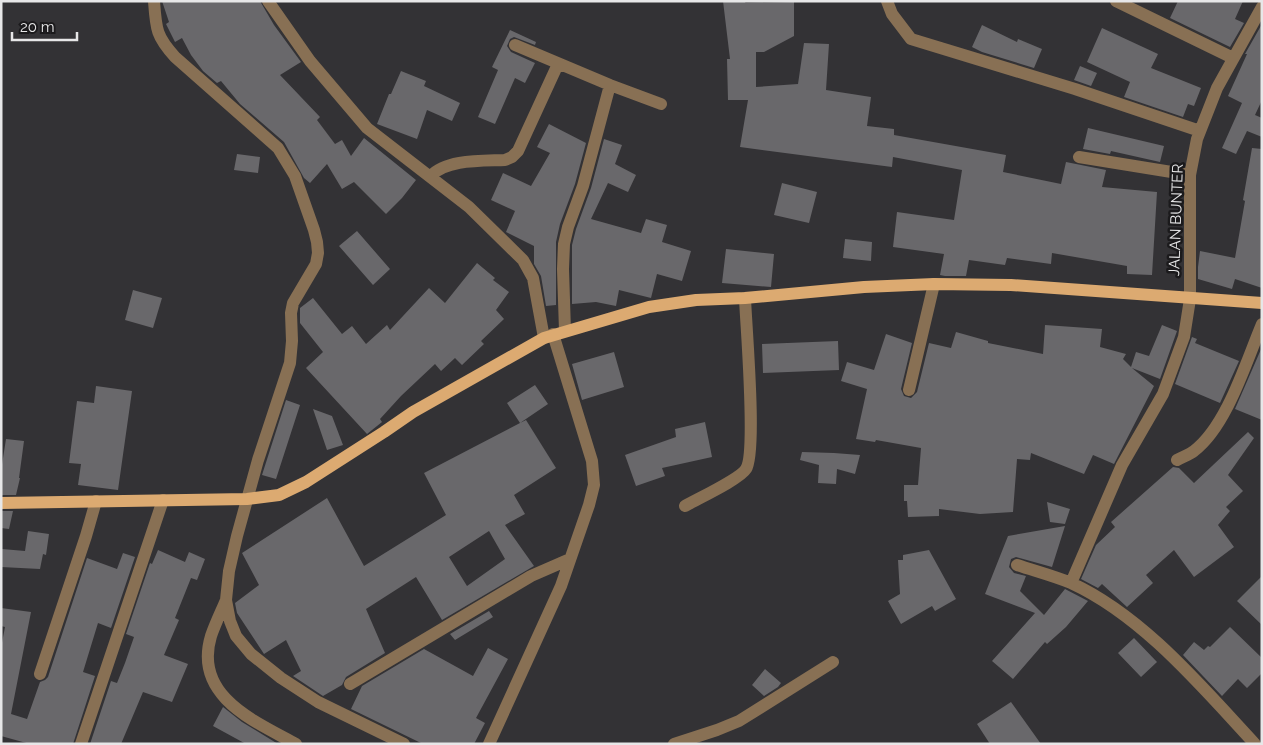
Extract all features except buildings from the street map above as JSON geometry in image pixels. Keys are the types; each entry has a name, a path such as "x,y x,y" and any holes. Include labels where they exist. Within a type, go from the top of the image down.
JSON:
{"main road":[{"path":"1,503 247,499 279,495 306,482 413,412 554,334 649,307 696,300 745,298 864,287 934,284 1011,285 1262,303"}],"street":[{"path":"154,1 157,31 162,43 175,57 278,148 295,176 317,242 316,264 294,303 291,313 292,341 290,363 247,499 230,571 226,600 211,636 208,658 211,678 221,695 246,717 296,744"},
{"path":"268,1 310,61 367,128 469,207 523,260 533,278 554,334 592,461 594,485 561,586 490,744"},
{"path":"887,1 892,14 911,39 1075,89 1200,131"},
{"path":"1116,1 1234,58"},
{"name":"JALAN BUNTER","path":"1072,584 1122,465 1163,394 1184,337 1190,299 1190,175 1200,131 1217,88 1260,13"},
{"path":"515,45 558,64 661,104"},
{"path":"431,176 448,165 505,160 512,157 518,151 526,136 558,64"},
{"path":"554,334 563,269 564,244 568,227 584,186 610,85"},
{"path":"1079,157 1190,175"},
{"path":"909,390 934,284"},
{"path":"685,506 742,474 748,464 751,438 745,298"},
{"path":"1177,460 1194,451 1210,433 1227,408 1262,324"},
{"path":"81,744 163,500"},
{"path":"40,674 96,501"},
{"path":"350,684 532,576 570,559"},
{"path":"1017,565 1072,584 1118,611 1175,658 1255,744"},
{"path":"226,600 230,621 236,636 251,654 281,678 318,702 404,744"},
{"path":"674,744 739,721 834,662"}]}
